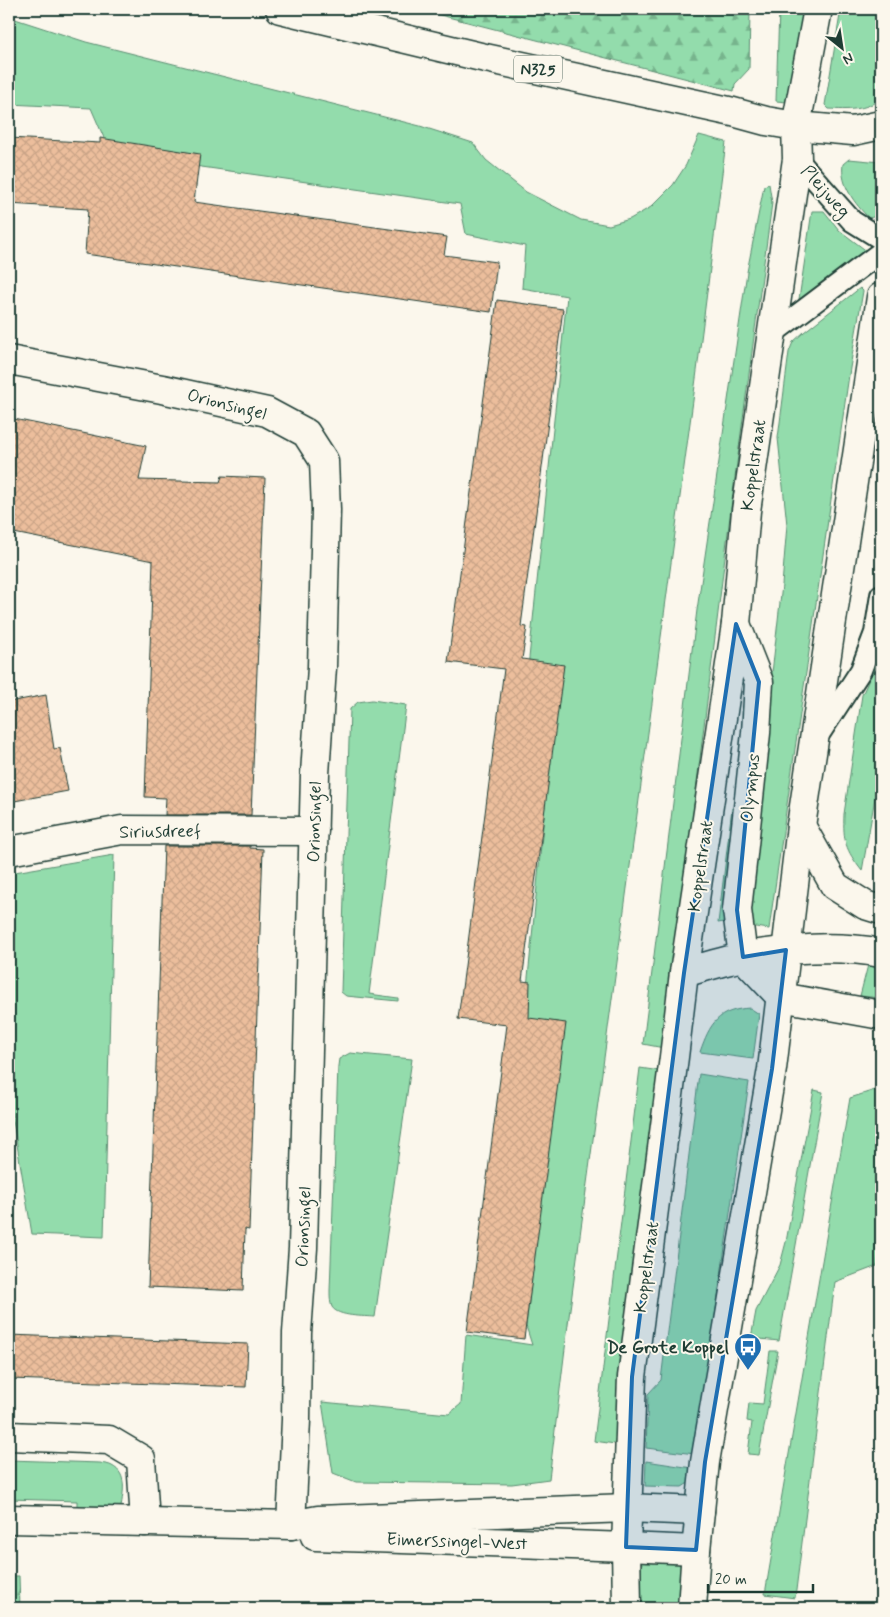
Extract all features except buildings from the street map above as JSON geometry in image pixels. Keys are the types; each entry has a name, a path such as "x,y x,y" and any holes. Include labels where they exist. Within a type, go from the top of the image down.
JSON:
{"main road":[{"name":"N325","path":"280,9 481,57 733,112 766,121 796,126 853,131 881,125"},
{"name":"Koppelstraat","path":"627,1608 626,1548 632,1377 684,973 736,624 746,511 797,159 796,126 818,9"},
{"path":"692,1608 696,1550 707,1453 772,1069 801,826 881,297"},
{"name":"Orionsingel","path":"9,360 162,389 267,412 306,433 324,461 326,510 322,667 315,774 303,1248 291,1525"},
{"name":"Olympus","path":"736,624 759,682 756,733 737,910 743,957"},
{"path":"801,826 835,886 865,905 881,910"},
{"name":"Siriusdreef","path":"9,851 122,830 314,831"},
{"path":"684,973 743,957 786,950 858,949 881,953"},
{"path":"743,957 781,996 881,1015"},
{"path":"9,1436 109,1440 141,1459 145,1522"},
{"name":"Eimerssingel-West","path":"9,1520 291,1525 318,1520 627,1508 700,1510"},
{"name":"Eimerssingel-West","path":"291,1525 316,1536 696,1550"}],"lane":[{"name":"Pleijweg","path":"797,159 852,221 881,239"},
{"path":"772,334 881,252"},
{"path":"814,743 861,670 875,634 881,595"}],"highlighted area":[{"path":"736,624 759,682 737,910 743,957 786,950 772,1069 705,1462 696,1550 626,1547 632,1377 684,973"}],"green space":[{"path":"417,9 750,9 749,69 735,84 734,91"},
{"path":"779,9 804,9 787,102 776,101"},
{"path":"841,9 881,9 881,98 869,105 856,109 829,109 825,105"},
{"path":"9,17 86,42 420,126 473,143 486,160 526,192 581,220 609,225 630,219 651,207 673,185 686,165 699,135 726,142 697,371 568,1324 549,1479 512,1484 356,1482 333,1473 322,1402 449,1414 461,1404 466,1335 532,1345 526,1326 561,1028 524,1018 557,683 527,677 567,296 522,288 525,246 466,234 460,204 111,154 91,108 9,104"},
{"path":"849,159 881,162 881,205 877,215 874,217 869,218 864,213 846,187 843,164"},
{"path":"769,184 772,203 732,500 664,1048 643,1044 697,610 747,272 764,186"},
{"path":"812,211 824,211 839,230 868,252 798,306"},
{"path":"860,288 863,291 850,368 769,929 749,926 762,761 787,525 778,438 789,352 793,342 804,332"},
{"path":"881,653 881,764 862,871 846,844 844,814 862,695"},
{"path":"372,700 406,705 369,994 398,998 398,1001 346,996 341,992 350,709 358,702"},
{"path":"732,808 739,809 724,922 718,923"},
{"path":"114,855 104,1237 32,1234 9,1097 9,873"},
{"path":"869,961 881,964 881,998 860,996"},
{"path":"750,1008 759,1014 753,1059 700,1052 708,1033 717,1020 730,1012"},
{"path":"350,1053 412,1059 375,1317 340,1313 332,1307 330,1299 338,1066 339,1059"},
{"path":"640,1068 660,1071 615,1444 594,1441"},
{"path":"699,1074 749,1082 695,1454 646,1448 648,1394 661,1380"},
{"path":"881,1088 881,1243 877,1266 835,1282 795,1598 765,1594 850,1098"},
{"path":"814,1090 823,1092 779,1341 751,1338 756,1311 780,1265 786,1242"},
{"path":"770,1351 778,1351 759,1455 748,1454 752,1422 747,1421 749,1403 763,1404"},
{"path":"9,1460 111,1465 117,1469 122,1479 121,1507 77,1506 77,1501 9,1499"},
{"path":"646,1461 692,1468 690,1482 682,1487 645,1486"},
{"path":"641,1561 682,1561 678,1605 640,1603"},
{"path":"9,1576 19,1576 20,1608 9,1608"}],"place":[{"name":"De Grote Koppel","path":"748,1371"}]}
